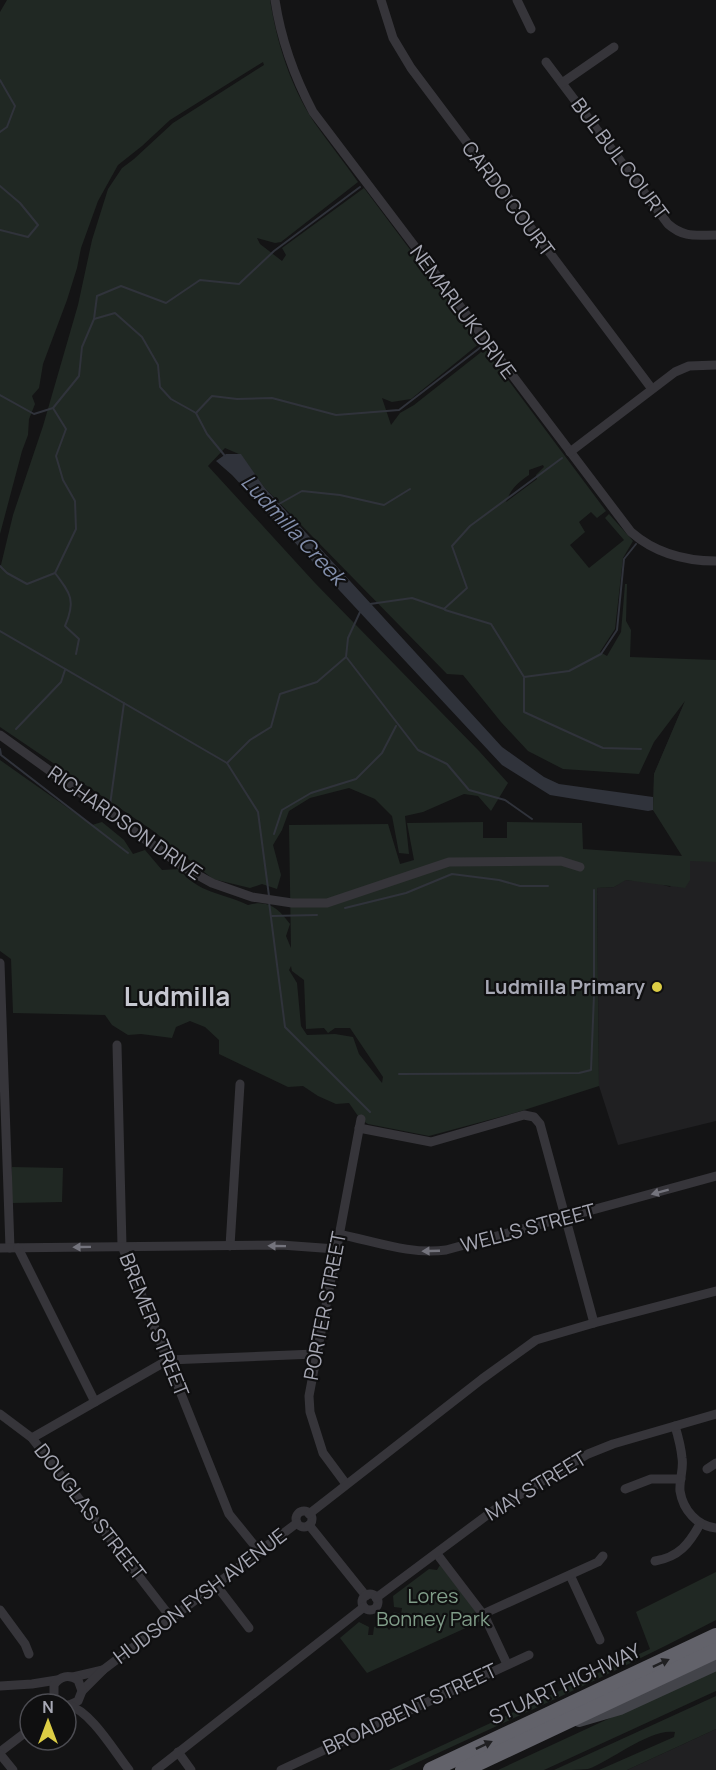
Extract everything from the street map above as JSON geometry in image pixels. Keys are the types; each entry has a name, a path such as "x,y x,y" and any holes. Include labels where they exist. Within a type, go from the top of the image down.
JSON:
{"highway":[{"name":"STUART HIGHWAY","path":"431,1770 716,1636"},
{"name":"STUART HIGHWAY","path":"463,1770 716,1650"}],"main road":[{"path":"562,1724 620,1709 716,1665"}],"street":[{"name":"NEMARLUK DRIVE","path":"275,0 285,48 300,87 313,112 631,532 640,540 683,559 716,561"},
{"name":"CARDO COURT","path":"381,0 393,38 411,68 652,389"},
{"path":"516,0 531,29"},
{"name":"BUL BUL COURT","path":"562,83 614,47"},
{"name":"BUL BUL COURT","path":"546,62 668,224 687,235 716,235"},
{"path":"570,452 682,368 716,365"},
{"name":"RICHARDSON DRIVE","path":"0,735 185,868 212,883 252,897 292,903 327,903 449,862 561,861 580,867"},
{"path":"0,963 9,1248 95,1402"},
{"name":"BREMER STREET","path":"117,1045 123,1246 229,1514 259,1551"},
{"path":"230,1246 240,1083"},
{"name":"PORTER STREET","path":"346,1484 323,1453 310,1412 309,1396 315,1354 360,1124 431,1142 524,1115 534,1117 540,1124 566,1218"},
{"name":"WELLS STREET","path":"338,1234 412,1251 437,1252 716,1176"},
{"path":"566,1218 594,1323"},
{"path":"9,1248 281,1245 336,1249"},
{"path":"309,1514 524,1348 542,1338 716,1291"},
{"path":"32,1438 168,1360 315,1354"},
{"name":"DOUGLAS STREET","path":"0,1414 32,1438 172,1619"},
{"name":"MAY STREET","path":"376,1598 510,1498 588,1454 613,1444 716,1414"},
{"path":"675,1426 683,1459 681,1491 685,1506 700,1524 716,1528"},
{"path":"707,1469 716,1463"},
{"path":"625,1489 651,1479 681,1479"},
{"path":"309,1514 303,1512 296,1519 301,1527 309,1525"},
{"path":"309,1514 311,1520 309,1525"},
{"name":"HUDSON FYSH AVENUE","path":"103,1670 297,1523"},
{"path":"655,1561 681,1551 690,1542 700,1524"},
{"path":"309,1525 366,1596"},
{"name":"BROADBENT STREET","path":"437,1554 483,1614 507,1664"},
{"path":"483,1614 598,1562 603,1556"},
{"path":"570,1575 600,1640"},
{"path":"216,1585 249,1628"},
{"path":"364,1607 369,1610 374,1609 377,1605 376,1598 366,1596"},
{"path":"364,1607 366,1596"},
{"path":"156,1770 364,1607"},
{"path":"0,1610 25,1644 28,1654"},
{"name":"BROADBENT STREET","path":"281,1770 529,1655"},
{"path":"0,1686 32,1684 103,1670"},
{"path":"78,1701 103,1670"},
{"path":"73,1677 80,1683 88,1716"},
{"path":"57,1680 58,1692"},
{"path":"32,1684 44,1692"},
{"path":"78,1709 88,1716 129,1770"},
{"path":"13,1770 0,1753 18,1739"},
{"path":"178,1752 191,1770"}],"shaded area":[{"name":"Ludmilla Primary","path":"686,699 716,699 716,1121 618,1145 599,1086 597,888 614,887 625,880 654,882 670,887 690,862 653,810 654,774"},
{"path":"716,1729 716,1770 627,1770"}],"green space":[{"path":"7,0 270,0 276,32 298,93 314,122 358,182 281,242 275,243 257,238 260,244 282,261 286,255 282,248 364,188 480,343 411,399 392,402 382,398 391,425 400,413 414,405 485,349 606,511 597,518 591,512 579,522 585,532 570,545 589,568 624,540 605,518 609,514 633,541 623,558 615,629 600,652 607,656 621,632 625,584 627,584 626,621 631,630 630,657 716,660 716,862 690,861 690,880 685,888 626,880 614,887 597,888 599,1086 518,1112 429,1136 368,1124 360,1119 349,1103 336,1104 303,1086 288,1087 219,1054 219,1040 205,1027 190,1021 176,1027 172,1038 141,1034 128,1035 112,1025 105,1015 13,1013 11,959 0,951 0,760 92,825 102,822 124,840 133,854 145,850 162,870 179,869 194,883 211,892 248,905 262,903 273,907 290,924 286,936 291,948 289,825 388,824 400,864 414,860 407,823 483,822 483,838 507,838 507,822 582,823 583,849 682,856 653,810 654,774 685,701 654,742 639,774 563,769 528,751 463,675 447,674 264,487 241,455 225,448 208,466 315,583 508,783 491,811 478,796 464,794 423,812 405,816 409,854 399,853 392,816 375,799 349,788 310,798 289,811 273,845 281,875 277,889 262,884 250,888 213,879 152,830 0,727 0,569 13,515 43,426 78,305 92,240 108,189 122,168 173,123 264,65 263,62 170,120 118,165 98,201 81,248 67,300 43,364 39,388 32,396 35,404 29,419 28,435 0,534 0,12","holes":["543,465 544,467 536,475 537,479 506,502 515,487 529,475 529,470","291,966 292,971 304,980 306,1029 324,1028 328,1033 335,1028 350,1028 383,1077 382,1083 359,1054 353,1037 335,1034 307,1035 301,1026 297,983 289,970"]},
{"path":"12,1167 63,1168 62,1202 12,1203"},
{"name":"Lores Bonney Park","path":"440,1565 471,1604 481,1621 367,1673 340,1638 359,1622 369,1627 368,1635 373,1635 374,1627 384,1624 389,1630 392,1627 387,1622 394,1612 401,1614 402,1608 394,1607 393,1596 429,1569 437,1570"},
{"path":"716,1572 716,1620 599,1678 401,1770 389,1770 650,1649 636,1612"},
{"path":"716,1669 716,1691 544,1770 498,1770"},
{"path":"716,1696 716,1729 627,1770 599,1770 674,1737 675,1732 654,1735 588,1769 554,1770"}],"water":[{"path":"226,454 241,454 264,487 502,747 544,777 559,784 653,797 653,810 550,795 502,765 232,475 216,461"}],"waterway":[{"name":"Ludmilla Creek","path":"0,80 15,106 7,127 0,132"},
{"name":"Ludmilla Creek","path":"0,186 20,203 38,225 28,237 0,230"},
{"path":"94,319 97,296 121,286 166,303 200,280 239,284 274,251 360,187"},
{"name":"Ludmilla Creek","path":"0,395 34,414 53,408 79,376 82,347 94,319 115,313 142,337 158,365 160,387 171,399 196,413 207,434 225,456"},
{"path":"196,413 212,396 237,399 272,398 336,415 399,410 481,347"},
{"path":"0,566 7,573 27,584 55,573 76,529 75,501 63,480 56,456 66,429 53,408"},
{"path":"370,604 412,598 444,609 467,588 452,546 470,526 562,458"},
{"path":"279,504 302,491 340,495 384,505 410,489"},
{"path":"445,610 491,624 524,677 569,671 601,654 617,630 624,559 636,544"},
{"path":"55,573 70,598 70,610 65,626 79,639 76,654"},
{"path":"227,763 250,740 271,727 280,694 317,682 346,657 348,638 360,612"},
{"path":"0,631 227,763 258,812 269,896"},
{"path":"347,658 418,750 447,764 469,790 505,800 532,819"},
{"path":"16,729 61,682 65,670"},
{"path":"524,678 524,712 603,748 641,749"},
{"path":"110,805 124,703"},
{"path":"274,834 282,810 311,793 356,779 382,753 396,726"},
{"path":"0,749 1,755 128,853"},
{"path":"345,908 406,893 452,874 499,880 520,886 548,886"},
{"path":"399,1074 579,1073 591,1070 594,890"},
{"path":"269,902 285,1027 370,1112"},
{"path":"272,916 317,915"}],"place":[{"name":"Ludmilla Primary","path":"657,987"}],"district":[{"name":"Ludmilla","path":"177,997"}]}
